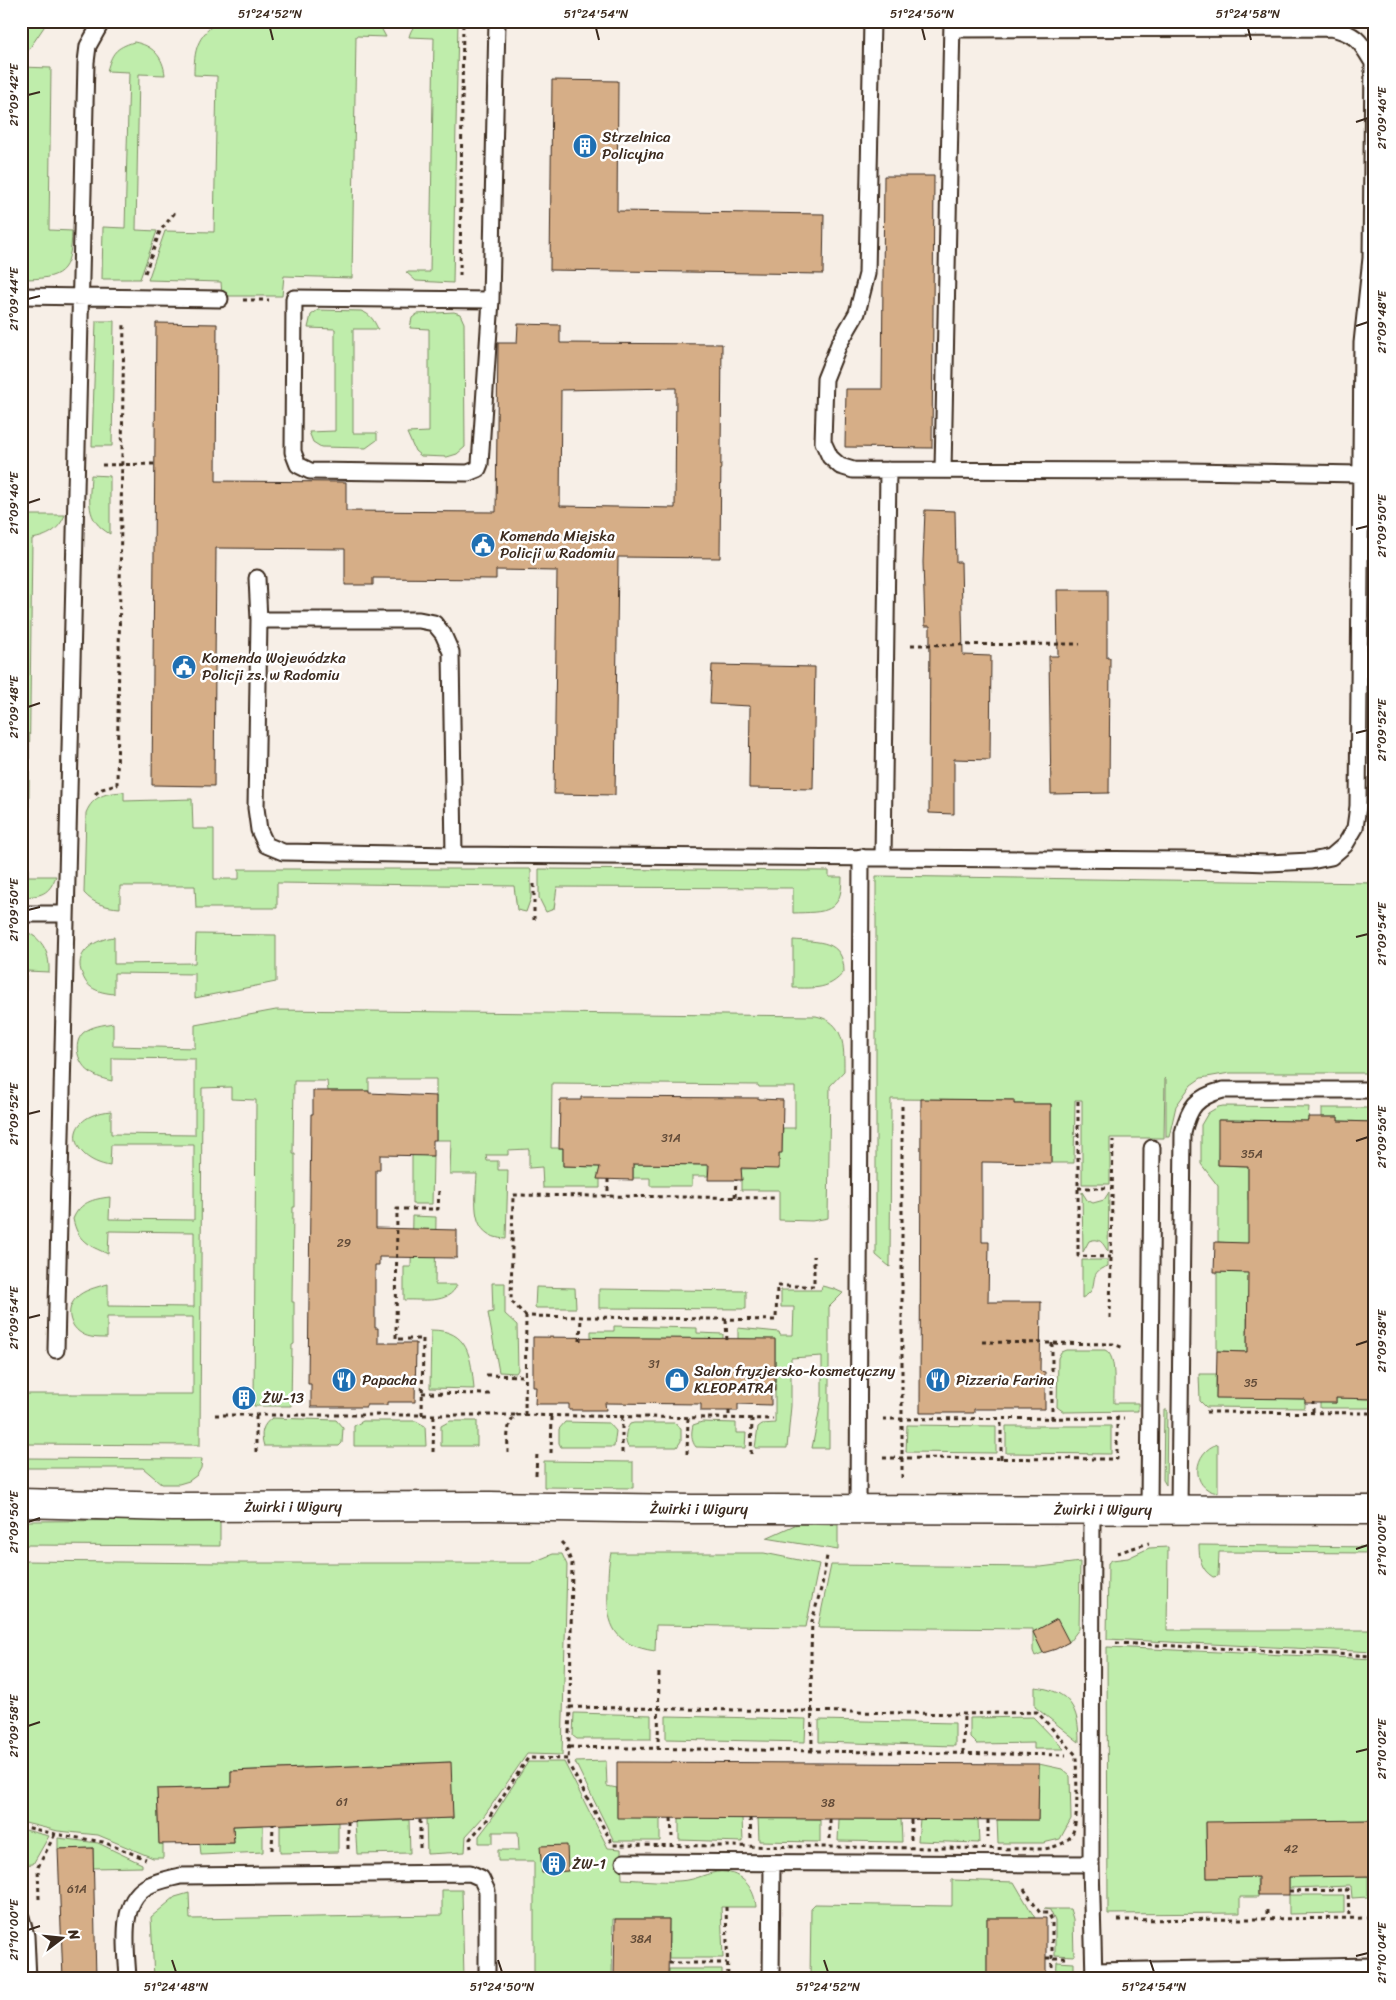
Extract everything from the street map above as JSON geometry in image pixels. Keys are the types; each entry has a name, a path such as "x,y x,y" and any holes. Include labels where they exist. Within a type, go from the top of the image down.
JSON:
{"street":[{"name":"Żwirki i Wigury","path":"21,1503 173,1507 490,1506 1375,1510"}],"lane":[{"path":"56,1350 79,466 86,62 88,46 102,21"},
{"path":"491,300 294,298 293,452 298,465 310,471 320,472 468,473 478,469 480,464 491,300 497,21"},
{"path":"872,21 867,274 857,313 839,344 825,379 823,442 830,457 840,466 853,470 1360,474"},
{"path":"257,578 259,620 256,808 259,830 266,845 283,852 534,856 1183,860 1268,863 1311,861 1331,857 1345,845 1355,828 1358,806 1362,342 1371,258 1374,94 1373,64 1362,44 1349,33 1331,28 952,25 943,470"},
{"path":"21,296 220,299"},
{"path":"882,858 888,470"},
{"path":"259,620 418,620 434,623 443,634 451,652 454,855"},
{"path":"858,1509 861,857"},
{"path":"21,914 66,914"},
{"path":"1179,1509 1183,1133 1190,1109 1200,1099 1223,1090 1375,1090"},
{"path":"1149,1509 1152,1148"},
{"path":"1092,1510 1091,1864 1093,1975 1375,1966"},
{"path":"624,1862 1091,1864"},
{"path":"771,1979 772,1864"},
{"path":"128,1979 126,1930 128,1915 134,1898 146,1887 161,1880 180,1876 470,1872 481,1878 486,1891 487,1979"},
{"path":"21,1917 26,1936 28,1979"}],"path":[{"path":"460,300 463,21"},
{"path":"94,794 102,789 117,785 124,316 142,280 160,231 177,210"},
{"path":"220,299 282,301 294,298"},
{"path":"79,466 155,464"},
{"path":"886,645 1080,644"},
{"path":"534,856 534,920"},
{"path":"1078,1101 1078,1256 1111,1257"},
{"path":"902,1102 902,1509"},
{"path":"1110,1318 1113,1140"},
{"path":"608,1179 608,1196"},
{"path":"735,1197 736,1180"},
{"path":"1078,1188 1112,1188"},
{"path":"422,1415 423,1339 396,1339 397,1209 438,1210 439,1191"},
{"path":"776,1198 513,1195 511,1301 526,1316 776,1320 777,1286 814,1286 814,1256"},
{"path":"525,1415 526,1316"},
{"path":"580,1341 581,1317"},
{"path":"726,1320 727,1342"},
{"path":"982,1342 1113,1344 1120,1345 1126,1349 1129,1356 1150,1352"},
{"path":"1052,1343 1052,1419"},
{"path":"486,1375 525,1376"},
{"path":"422,1393 490,1394"},
{"path":"1313,1402 1313,1412"},
{"path":"1200,1408 1207,1413 1375,1413"},
{"path":"582,1410 582,1416"},
{"path":"729,1411 730,1418"},
{"path":"215,1415 525,1415 773,1419"},
{"path":"256,1415 256,1452"},
{"path":"433,1452 434,1415"},
{"path":"508,1452 509,1424 511,1419 517,1415"},
{"path":"551,1453 552,1416"},
{"path":"622,1417 622,1453"},
{"path":"687,1454 688,1418"},
{"path":"858,1457 902,1459 1117,1459 1117,1418"},
{"path":"859,1419 1150,1418"},
{"path":"751,1454 752,1419"},
{"path":"1000,1459 1001,1419"},
{"path":"561,1542 566,1546 572,1564 568,1763 613,1845"},
{"path":"812,1751 812,1621 827,1556"},
{"path":"1091,1642 1375,1656"},
{"path":"658,1749 659,1669"},
{"path":"569,1747 1076,1755 1037,1712 964,1714 570,1706"},
{"path":"963,1753 964,1714"},
{"path":"471,1851 470,1839 487,1820 528,1758 569,1759"},
{"path":"671,1818 672,1845"},
{"path":"750,1818 752,1846"},
{"path":"420,1819 420,1853"},
{"path":"830,1819 830,1847"},
{"path":"911,1819 911,1848"},
{"path":"988,1820 988,1849"},
{"path":"348,1822 348,1854"},
{"path":"272,1853 273,1825"},
{"path":"21,1826 55,1834 38,1867"},
{"path":"1020,1882 1040,1913 1048,1913 1052,1920 1052,1979"},
{"path":"1289,1891 1348,1890 1349,1918"},
{"path":"726,1906 728,1979"},
{"path":"1266,1910 1267,1918"},
{"path":"1092,1920 1375,1918"},
{"path":"1046,1958 1069,1958"},
{"path":"669,1963 727,1963"}],"green space":[{"path":"21,21 48,21 21,61"},
{"path":"218,21 372,21 380,26 386,37 356,36 352,278 284,276 282,296 222,296 221,282 148,280 165,231 214,232 217,76 194,75 194,66 196,51 201,38"},
{"path":"422,21 458,21 453,283 416,281 406,272 430,272 434,38 409,37 413,28"},
{"path":"134,42 156,52 162,62 165,75 139,74 136,230 157,231 140,279 102,279 103,227 125,228 129,72 107,71 115,52"},
{"path":"21,67 51,68 49,230 72,231 66,265 55,275 35,279 21,279"},
{"path":"318,310 361,311 371,318 378,329 353,329 353,433 377,433 377,440 366,448 321,447 313,442 309,432 335,431 335,329 308,328 311,315"},
{"path":"454,312 460,314 464,323 465,447 457,454 447,457 421,456 415,451 407,433 429,432 429,329 410,328 412,318 417,314"},
{"path":"96,321 114,321 112,446 92,446"},
{"path":"91,475 110,476 110,534 92,516 90,509"},
{"path":"21,515 65,515 52,532 32,539 28,876 56,876 47,891 39,895 21,897"},
{"path":"124,792 124,801 192,799 193,829 214,829 214,879 239,879 239,869 531,869 531,898 526,912 517,910 514,886 277,883 277,908 196,908 195,886 120,886 120,908 105,906 92,900 84,893 86,813 92,802 101,796"},
{"path":"539,869 829,871 829,877 842,877 839,898 835,904 823,911 793,913 793,888 557,887 554,909 546,912 539,898"},
{"path":"876,876 1375,883 1375,1073 1230,1073 1201,1078 1191,1085 1176,1106 1169,1137 1166,1137 1165,1078 1164,1138 1110,1138 1110,1184 1082,1184 1082,1100 1075,1100 1074,1163 1051,1163 1051,1104 1014,1104 1013,1100 891,1099 890,1267 876,1255"},
{"path":"21,930 39,940 46,951 49,964 49,972 26,971 22,1394 193,1394 193,1317 107,1317 107,1338 103,1338 91,1337 79,1332 70,1316 72,1304 79,1295 90,1289 108,1284 108,1306 194,1307 194,1232 109,1231 108,1254 85,1242 75,1227 73,1219 83,1205 93,1200 110,1197 109,1219 194,1220 194,1145 111,1145 110,1166 96,1162 85,1155 78,1147 77,1129 83,1121 95,1115 111,1111 111,1134 195,1135 195,1059 112,1058 112,1081 100,1078 82,1064 77,1048 83,1033 101,1025 113,1023 113,1046 195,1048 195,1025 276,1010 816,1016 826,1019 838,1030 844,1053 844,1071 830,1086 828,1218 812,1221 779,1220 779,1190 741,1190 741,1169 779,1168 783,1128 795,1128 795,1087 552,1083 551,1148 563,1148 563,1166 600,1167 600,1188 543,1188 542,1167 529,1168 529,1149 508,1150 508,1155 486,1155 487,1161 498,1161 498,1170 508,1170 506,1239 494,1237 485,1232 480,1225 476,1206 477,1174 450,1174 451,1140 436,1140 436,1079 369,1079 369,1091 328,1091 327,1081 294,1081 293,1154 295,1154 295,1207 293,1207 292,1302 294,1302 294,1344 292,1345 291,1406 254,1406 256,1100 231,1099 231,1087 202,1088 200,1445 21,1444"},
{"path":"196,934 276,935 276,982 195,998 195,974 114,973 114,994 105,993 91,987 86,982 81,971 80,964 84,952 101,940 114,937 114,964 195,963"},
{"path":"793,940 828,944 840,953 844,972 833,982 821,987 793,988"},
{"path":"1223,1106 1309,1107 1308,1121 1219,1120 1218,1165 1248,1166 1248,1200 1375,1320 1247,1318 1247,1352 1217,1351 1217,1272 1233,1243 1218,1242 1218,1186 1201,1164 1201,1125 1208,1113"},
{"path":"1322,1108 1375,1108 1375,1122 1338,1121 1338,1117 1322,1117"},
{"path":"412,1155 433,1156 432,1204 412,1204"},
{"path":"633,1164 708,1165 708,1176 692,1176 692,1186 650,1186 650,1178 633,1178"},
{"path":"1082,1192 1087,1200 1093,1203 1104,1200 1109,1192 1108,1252 1099,1240 1096,1240 1089,1241 1083,1252"},
{"path":"412,1216 436,1217 435,1285 457,1285 448,1296 434,1300 404,1300 404,1267 411,1267"},
{"path":"1082,1260 1108,1260 1108,1266 1097,1273 1092,1290 1082,1298"},
{"path":"492,1283 505,1283 505,1314 517,1325 518,1370 516,1373 499,1372 488,1313 493,1312"},
{"path":"822,1286 843,1293 829,1307 829,1448 812,1448 822,1397 822,1356 791,1358 791,1406 787,1448 755,1448 758,1427 762,1424 775,1423 775,1340 738,1339 738,1328 779,1332 780,1335 793,1335 794,1307 781,1307 781,1290 821,1290"},
{"path":"536,1287 575,1288 576,1308 535,1308"},
{"path":"599,1289 746,1291 746,1309 599,1308"},
{"path":"614,1326 697,1328 697,1333 723,1334 723,1342 591,1338 591,1331 614,1331"},
{"path":"431,1330 444,1331 461,1340 469,1356 474,1389 430,1388"},
{"path":"1066,1350 1105,1350 1109,1353 1112,1359 1114,1374 1114,1403 1138,1403 1138,1411 1064,1412 1057,1407 1058,1358 1061,1352"},
{"path":"1199,1374 1216,1374 1216,1397 1305,1399 1305,1408 1206,1407 1200,1401"},
{"path":"1336,1398 1375,1399 1375,1408 1320,1408 1320,1402 1336,1403"},
{"path":"1164,1410 1167,1410 1166,1485 1163,1480"},
{"path":"272,1418 336,1420 343,1428 342,1443 339,1446 264,1446 263,1430"},
{"path":"363,1421 416,1421 425,1426 426,1446 354,1446 354,1426"},
{"path":"450,1421 477,1421 477,1446 441,1446 441,1426"},
{"path":"565,1422 609,1423 616,1431 614,1447 561,1447 559,1443 559,1429"},
{"path":"702,1422 736,1423 736,1433 746,1433 745,1448 696,1447 692,1437 693,1425"},
{"path":"674,1423 681,1428 681,1441 677,1447 628,1447 626,1432 630,1424"},
{"path":"907,1425 996,1426 996,1453 906,1452"},
{"path":"1006,1426 1111,1426 1111,1454 1006,1453"},
{"path":"1218,1444 1218,1493 1202,1485 1198,1470 1203,1454"},
{"path":"21,1458 202,1459 201,1468 197,1475 189,1481 179,1484 162,1484 143,1468 21,1468"},
{"path":"544,1461 633,1462 633,1488 544,1487"},
{"path":"220,1520 220,1546 21,1545 21,1521"},
{"path":"797,1524 838,1525 838,1550 766,1538"},
{"path":"1199,1545 1375,1547 1375,1553 1219,1552 1218,1576 1213,1577 1206,1571 1202,1563"},
{"path":"1168,1547 1167,1630 1375,1630 1375,1652 1107,1639 1108,1563 1112,1560 1128,1558 1149,1548"},
{"path":"611,1553 764,1553 819,1564 806,1627 656,1625 655,1651 630,1644 622,1639 611,1623 608,1602 608,1575"},
{"path":"553,1554 562,1554 567,1565 562,1755 527,1754 484,1816 466,1836 465,1852 427,1854 426,1819 453,1818 450,1762 231,1771 231,1787 157,1789 159,1843 163,1844 163,1858 153,1858 98,1835 58,1831 21,1822 21,1561 531,1563"},
{"path":"1080,1562 1079,1629 1069,1642 1035,1656 1033,1651 1033,1629 818,1627 831,1565 1041,1567"},
{"path":"1107,1647 1375,1659 1375,1820 1206,1823 1207,1878 1257,1877 1258,1897 1240,1897 1240,1913 1108,1914"},
{"path":"1035,1687 1057,1692 1070,1703 1077,1720 1079,1742 1035,1707"},
{"path":"574,1713 651,1715 651,1739 577,1739 573,1736"},
{"path":"666,1716 806,1719 805,1742 666,1739"},
{"path":"1033,1717 1064,1749 1034,1749 1034,1743 977,1744 970,1737 970,1718"},
{"path":"819,1720 955,1723 955,1746 819,1742"},
{"path":"606,1761 607,1786 617,1788 617,1817 660,1818 660,1841 614,1841 575,1762"},
{"path":"528,1762 564,1762 608,1848 621,1849 622,1879 680,1881 711,1873 726,1872 738,1876 747,1884 751,1889 756,1907 721,1907 723,1958 669,1958 669,1919 613,1919 612,1979 534,1979 534,1861 498,1861 498,1850 519,1850 518,1832 493,1832 493,1843 479,1843 479,1836"},
{"path":"1039,1764 1062,1769 1070,1776 1071,1819 1060,1839 1043,1843 998,1843 997,1820 1038,1820"},
{"path":"679,1818 742,1818 743,1842 679,1840"},
{"path":"758,1818 820,1819 820,1842 759,1841"},
{"path":"839,1819 901,1819 902,1842 838,1841"},
{"path":"920,1819 978,1820 979,1843 918,1841"},
{"path":"409,1820 410,1853 357,1854 355,1822"},
{"path":"338,1822 338,1852 280,1853 280,1825"},
{"path":"263,1825 263,1852 201,1855 200,1844 234,1843 233,1826"},
{"path":"21,1829 49,1836 33,1864 21,1865"},
{"path":"58,1838 98,1843 142,1864 142,1867 93,1868 93,1848 58,1849"},
{"path":"1368,1876 1368,1897 1352,1898 1351,1886 1289,1888 1289,1877"},
{"path":"952,1880 1014,1882 1035,1918 987,1918 987,1979 810,1979 811,1908 815,1904 952,1906"},
{"path":"442,1890 462,1890 464,1979 154,1979 151,1917 175,1897 189,1893 190,1919 442,1915"},
{"path":"1289,1895 1344,1895 1344,1913 1289,1914"},
{"path":"1044,1909 1070,1909 1073,1919 1074,1956 1055,1955 1055,1921 1050,1910"},
{"path":"1057,1962 1074,1963 1074,1979 1056,1979"},
{"path":"669,1969 722,1969 722,1979 669,1979"}],"building":[{"name":"Strzelnica Policyjna","path":"552,80 618,81 617,211 824,214 823,274 550,270"},
{"path":"884,176 934,176 932,448 845,447 846,389 882,389"},
{"path":"156,323 217,324 216,481 346,482 346,511 496,512 498,343 517,343 518,324 560,325 560,343 722,344 720,558 618,557 615,795 554,794 557,571 496,570 496,579 373,578 373,585 345,585 345,549 216,548 214,786 152,785","holes":["676,388 675,508 560,506 561,390"]},
{"path":"925,510 955,511 956,562 961,562 963,655 991,656 990,760 954,759 954,814 929,813 930,626 925,626 923,562"},
{"path":"1057,590 1107,590 1107,658 1110,658 1109,793 1051,794 1049,656 1058,656"},
{"path":"712,665 815,667 813,789 749,788 750,706 710,704"},
{"path":"313,1091 369,1091 369,1093 436,1096 436,1140 433,1140 433,1156 380,1155 380,1170 376,1170 376,1228 457,1230 457,1258 379,1257 379,1265 375,1265 375,1328 378,1328 378,1343 416,1343 415,1402 387,1402 387,1405 366,1405 366,1407 311,1407 311,1384 308,1384 311,1114 313,1114"},
{"path":"581,1097 759,1098 783,1100 782,1153 779,1153 779,1169 741,1168 742,1180 708,1180 709,1165 633,1164 633,1180 597,1179 600,1167 563,1166 563,1148 559,1148 560,1100 581,1100"},
{"path":"921,1099 1014,1100 1014,1104 1051,1104 1051,1163 982,1162 982,1242 989,1242 988,1302 1041,1302 1040,1371 1045,1372 1045,1409 974,1409 974,1413 920,1413"},
{"path":"1308,1117 1338,1117 1338,1121 1375,1122 1375,1399 1336,1398 1336,1403 1305,1403 1305,1399 1216,1398 1217,1351 1247,1352 1248,1273 1214,1272 1215,1242 1248,1243 1248,1166 1218,1165 1218,1120 1308,1121"},
{"path":"533,1337 775,1339 775,1390 771,1390 771,1405 738,1404 738,1411 701,1411 701,1404 605,1403 606,1410 569,1410 569,1404 535,1404 536,1387 533,1387"},
{"path":"1057,1619 1069,1642 1043,1653 1033,1632"},
{"path":"451,1762 453,1818 233,1826 234,1843 159,1844 157,1789 231,1787 231,1771"},
{"path":"617,1762 1039,1764 1038,1820 617,1818"},
{"path":"1375,1820 1375,1876 1289,1877 1289,1895 1258,1895 1258,1877 1207,1878 1206,1822"},
{"name":"ŻW-1","path":"567,1845 568,1871 542,1873 540,1846"},
{"path":"93,1848 96,1979 63,1979 58,1849"},
{"path":"987,1918 1046,1918 1046,1979 987,1979"},
{"path":"615,1919 669,1919 668,1979 614,1979"}],"place":[{"name":"Strzelnica Policyjna","path":"585,146"},
{"name":"Komenda Miejska Policji w Radomiu","path":"483,545"},
{"name":"Komenda Wojewódzka Policji zs. w Radomiu","path":"184,667"},
{"name":"Papacha","path":"344,1380"},
{"name":"Salon fryzjersko-kosmetyczny KLEOPATRA","path":"677,1380"},
{"name":"Pizzeria Farina","path":"938,1380"},
{"name":"ŻW-13","path":"244,1398"},
{"name":"ŻW-1","path":"554,1864"}]}
